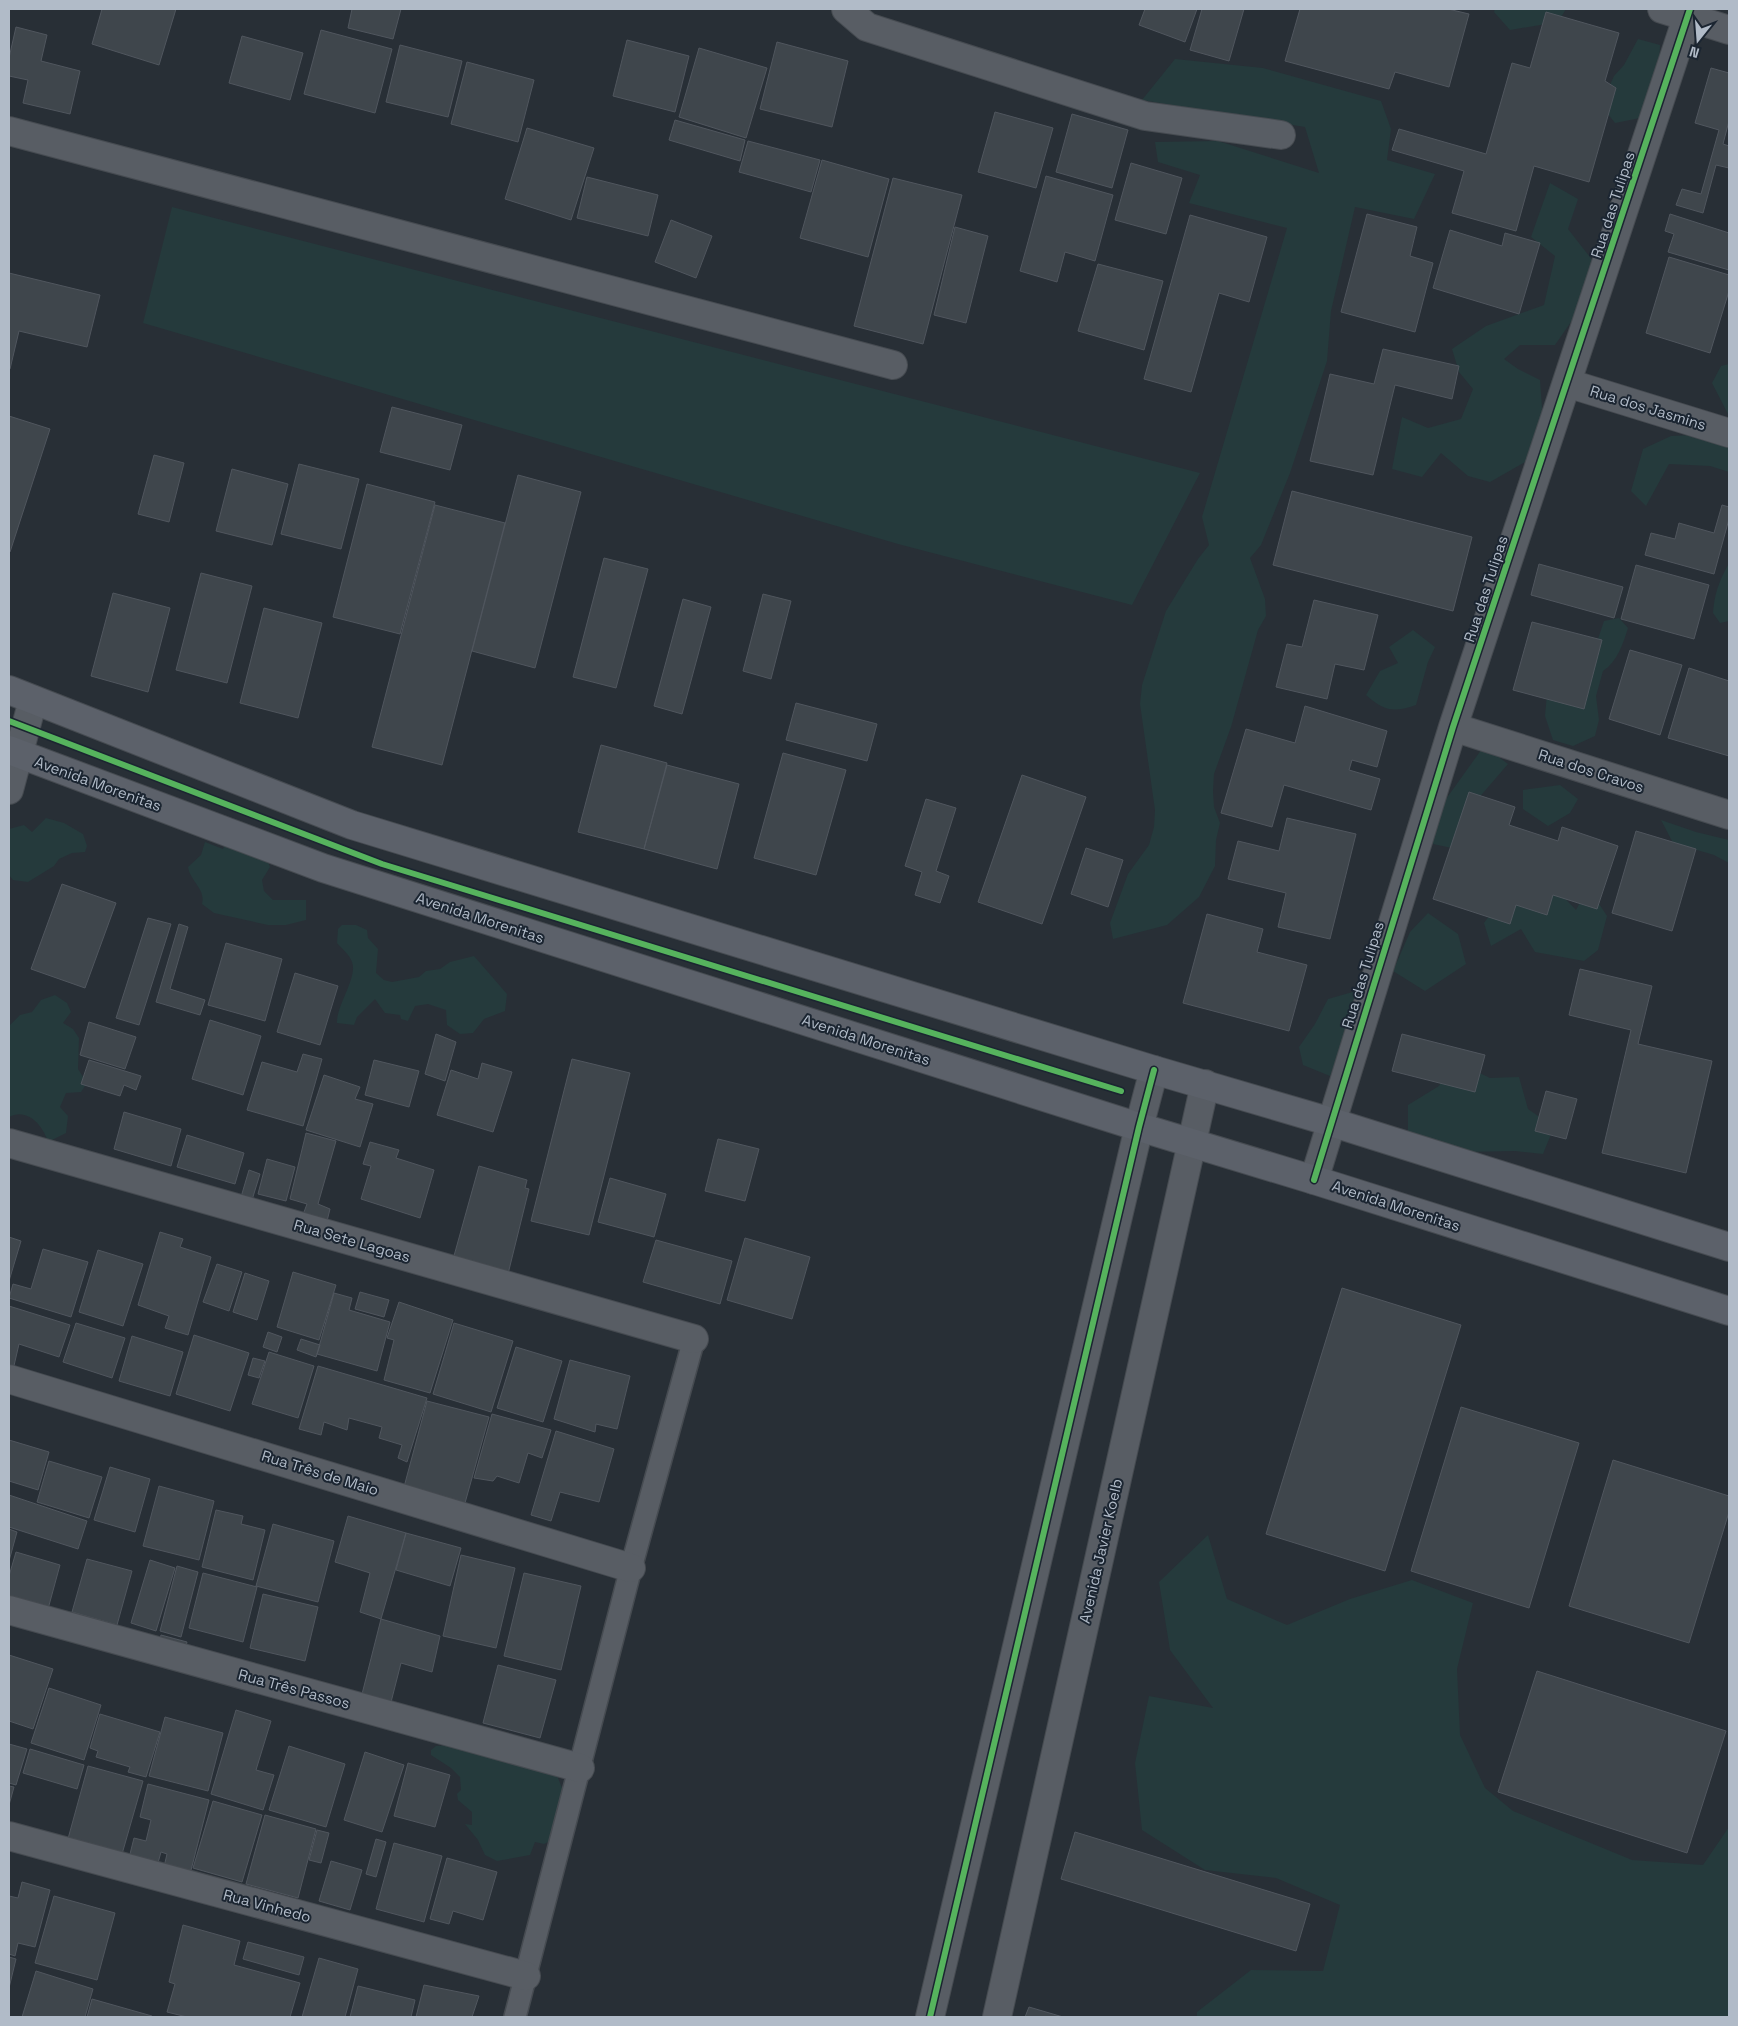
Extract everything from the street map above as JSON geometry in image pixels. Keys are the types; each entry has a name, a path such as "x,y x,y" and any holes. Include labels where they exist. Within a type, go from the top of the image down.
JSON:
{"main road":[{"path":"21,695 352,825 1154,1070 1331,1122 1729,1247"},
{"name":"Avenida Morenitas","path":"13,752 323,868 1192,1144 1314,1180 1729,1311"}],"street":[{"path":"846,9 867,27 1144,116 1281,136"},
{"path":"1662,9 1689,13 1729,30"},
{"name":"Rua das Tulipas","path":"1314,1180 1453,727 1689,13"},
{"path":"9,131 893,365"},
{"name":"Rua dos Jasmins","path":"1567,383 1729,434"},
{"path":"9,790 21,695"},
{"name":"Rua dos Cravos","path":"1453,727 1729,815"},
{"path":"930,2017 1154,1070"},
{"name":"Avenida Javier Koelb","path":"998,2017 1205,1084"},
{"name":"Rua Sete Lagoas","path":"9,1143 694,1339"},
{"name":"Rua Três de Maio","path":"9,1379 631,1568"},
{"name":"Rua Três Passos","path":"9,1610 580,1768"},
{"name":"Rua Vinhedo","path":"9,1836 526,1976"}],"lane":[{"path":"515,2017 631,1568 694,1339"}],"green space":[{"path":"1495,9 1566,9 1558,22 1510,30 1494,12"},
{"path":"1638,39 1660,45 1658,91 1640,118 1615,123 1601,105 1614,76 1624,65"},
{"path":"1175,59 1263,68 1381,101 1391,129 1387,160 1435,174 1414,219 1355,207 1331,311 1327,361 1290,473 1261,545 1250,558 1265,599 1266,616 1258,630 1231,727 1214,774 1214,807 1220,823 1216,840 1215,866 1199,897 1167,925 1113,939 1110,923 1128,874 1149,845 1154,827 1155,810 1140,704 1142,685 1166,611 1198,559 1209,545 1202,517 1287,228 1189,203 1200,175 1158,162 1155,142 1218,141 1319,173 1305,127 1142,100"},
{"path":"1550,183 1578,199 1568,229 1593,261 1591,293 1555,345 1520,345 1504,359 1518,369 1540,380 1544,435 1532,458 1490,482 1468,476 1441,453 1422,477 1392,469 1402,417 1428,428 1461,419 1473,389 1459,372 1452,349 1486,326 1544,305 1555,256 1531,237"},
{"path":"172,207 1200,473 1132,605 898,544 143,323"},
{"path":"1729,364 1729,416 1712,383 1721,366"},
{"path":"1694,435 1729,446 1729,472 1710,466 1669,464 1646,506 1631,491 1643,449 1671,436"},
{"path":"1728,565 1729,621 1720,623 1713,613 1718,588"},
{"path":"1619,618 1628,628 1616,658 1603,671 1596,696 1599,720 1595,736 1573,746 1553,740 1545,716 1547,694 1594,651 1604,621"},
{"path":"1413,630 1435,647 1428,662 1416,705 1395,710 1389,709 1366,695 1380,671 1398,663 1389,647"},
{"path":"1484,746 1508,764 1477,800 1461,850 1424,842 1431,820"},
{"path":"1560,785 1578,799 1570,813 1548,826 1523,809 1523,790"},
{"path":"46,818 64,823 83,834 87,846 85,852 72,853 59,859 54,866 28,882 13,880 9,875 9,829 24,825 32,832"},
{"path":"1661,820 1696,832 1729,840 1729,863 1714,855 1673,843"},
{"path":"205,842 223,849 225,845 264,852 270,867 262,880 264,891 273,900 306,900 306,920 286,925 268,925 214,913 202,904 202,894 188,867 201,855"},
{"path":"1546,879 1576,910 1588,887 1607,916 1598,950 1584,961 1535,952 1521,929 1491,946 1484,923 1505,894"},
{"path":"1428,913 1458,934 1466,964 1425,991 1393,971 1410,932"},
{"path":"342,925 356,925 367,930 368,938 378,949 376,973 384,980 392,982 419,977 426,971 440,969 450,962 474,956 507,994 505,1011 484,1019 473,1033 460,1034 447,1025 446,1010 428,1004 415,1006 408,1021 401,1019 400,1015 385,1013 375,999 357,1017 354,1025 337,1023 353,968 349,957 337,943 338,929"},
{"path":"1356,991 1351,1019 1330,1076 1303,1065 1299,1047 1315,1024 1328,999"},
{"path":"55,995 67,1003 71,1012 63,1023 73,1029 79,1038 78,1069 87,1083 81,1092 66,1093 60,1107 68,1116 66,1133 48,1142 46,1136 33,1119 22,1114 9,1117 9,1026 20,1015 32,1012 41,1000"},
{"path":"1453,1060 1490,1078 1519,1077 1528,1109 1554,1127 1543,1154 1515,1151 1462,1152 1408,1132 1408,1105 1439,1086"},
{"path":"1208,1535 1227,1599 1287,1625 1350,1599 1412,1580 1473,1603 1457,1669 1460,1735 1485,1788 1513,1811 1632,1860 1703,1865 1729,1827 1729,2017 1197,2017 1197,2012 1251,1970 1323,1971 1340,1905 1276,1878 1205,1870 1142,1830 1135,1763 1149,1696 1213,1708 1170,1650 1159,1582"},
{"path":"464,1744 556,1773 562,1788 569,1798 556,1838 544,1844 535,1842 530,1855 497,1861 485,1855 478,1840 465,1824 472,1825 472,1812 458,1800 457,1794 461,1790 460,1777 451,1768 431,1755 431,1750 436,1746"}],"building":[{"path":"102,9 176,9 159,65 92,44"},
{"path":"352,9 401,9 393,39 348,28"},
{"path":"1145,9 1197,9 1185,42 1139,25"},
{"path":"1202,9 1244,9 1229,61 1190,50"},
{"path":"1300,9 1448,9 1469,14 1449,87 1395,72 1389,89 1285,61"},
{"path":"1546,12 1619,33 1605,81 1616,88 1589,182 1534,166 1516,231 1452,213 1464,171 1392,150 1399,129 1486,154 1512,63 1530,68"},
{"path":"16,27 47,35 41,61 80,71 70,114 23,103 28,80 9,76 9,58"},
{"path":"321,30 392,49 375,113 304,94"},
{"path":"242,36 303,53 290,100 229,83"},
{"path":"627,40 689,56 675,112 613,96"},
{"path":"777,42 848,61 832,127 760,109"},
{"path":"400,45 462,61 448,117 386,102"},
{"path":"699,48 767,68 746,138 679,117"},
{"path":"467,62 534,80 518,142 451,124"},
{"path":"1711,68 1729,73 1729,121 1723,144 1729,146 1729,168 1716,165 1703,213 1676,205 1682,189 1701,194 1719,130 1695,123"},
{"path":"995,112 1053,128 1036,188 978,172"},
{"path":"1072,114 1128,130 1112,188 1056,172"},
{"path":"675,120 745,140 740,161 669,140"},
{"path":"527,128 594,148 571,220 505,199"},
{"path":"748,141 820,160 811,192 739,172"},
{"path":"822,160 889,179 868,257 800,238"},
{"path":"1131,163 1182,178 1166,234 1115,220"},
{"path":"1046,176 1113,195 1095,261 1065,252 1057,282 1020,271"},
{"path":"587,177 658,195 648,236 577,218"},
{"path":"893,178 962,195 923,344 854,326"},
{"path":"1367,214 1417,227 1410,256 1433,263 1415,332 1341,312"},
{"path":"1670,214 1729,233 1729,270 1668,252 1674,234 1665,231"},
{"path":"1190,215 1267,237 1249,302 1219,293 1191,392 1144,379"},
{"path":"671,220 712,236 696,278 655,262"},
{"path":"955,227 988,236 966,323 934,315"},
{"path":"1450,230 1502,246 1505,233 1540,243 1519,314 1433,288"},
{"path":"1669,257 1729,275 1729,291 1710,353 1646,333"},
{"path":"1098,264 1163,281 1144,350 1078,331"},
{"path":"9,273 100,295 87,347 19,331 9,369"},
{"path":"1383,349 1459,366 1452,399 1395,385 1373,475 1310,461 1330,374 1374,384"},
{"path":"392,407 462,425 450,470 380,452"},
{"path":"9,416 50,429 10,552 9,551"},
{"path":"154,455 184,463 169,522 138,514"},
{"path":"299,464 359,479 341,549 281,534"},
{"path":"232,469 288,484 272,545 216,531"},
{"path":"518,475 581,492 535,668 472,651"},
{"path":"367,484 435,502 400,634 333,617"},
{"path":"1292,491 1472,537 1453,611 1273,565"},
{"path":"435,505 505,523 442,765 372,747"},
{"path":"1722,505 1729,507 1729,519 1714,574 1645,555 1651,533 1675,539 1679,523 1714,533"},
{"path":"604,558 648,569 616,688 573,677"},
{"path":"1539,564 1623,587 1614,618 1531,595"},
{"path":"1636,565 1709,585 1694,639 1621,619"},
{"path":"201,573 252,586 227,683 176,670"},
{"path":"113,593 170,608 148,692 91,676"},
{"path":"763,594 791,601 771,679 743,671"},
{"path":"683,599 711,607 682,714 654,706"},
{"path":"1314,600 1378,615 1364,670 1335,664 1327,699 1276,687 1287,644 1302,647"},
{"path":"264,608 322,623 298,718 240,703"},
{"path":"1532,622 1602,640 1584,709 1513,690"},
{"path":"1630,650 1682,665 1660,735 1609,719"},
{"path":"1689,668 1729,681 1729,756 1668,738"},
{"path":"796,703 877,724 867,761 786,740"},
{"path":"1305,706 1387,731 1377,767 1352,760 1349,770 1380,779 1371,810 1284,785 1272,827 1221,813 1246,729 1295,743"},
{"path":"601,745 667,763 644,849 578,832"},
{"path":"783,753 846,770 816,875 754,858"},
{"path":"667,765 739,784 717,869 644,849"},
{"path":"1022,775 1086,797 1042,924 978,902"},
{"path":"1469,792 1515,807 1509,825 1558,841 1562,827 1618,846 1597,909 1553,895 1547,915 1516,905 1510,924 1433,899"},
{"path":"926,799 956,808 936,871 949,876 940,903 915,895 922,872 905,866"},
{"path":"1287,818 1356,834 1330,939 1278,927 1286,893 1228,879 1238,841 1279,851"},
{"path":"1636,831 1696,849 1672,931 1612,913"},
{"path":"1086,848 1123,860 1108,907 1071,894"},
{"path":"62,884 116,903 85,988 31,969"},
{"path":"1207,914 1263,929 1257,952 1307,965 1289,1031 1183,1003"},
{"path":"148,918 171,924 139,1025 116,1018"},
{"path":"179,924 188,927 170,989 205,1000 200,1015 156,1002"},
{"path":"226,943 282,959 265,1021 208,1005"},
{"path":"1580,969 1652,986 1638,1044 1712,1061 1686,1173 1602,1153 1631,1030 1569,1015"},
{"path":"295,973 338,986 320,1045 277,1032"},
{"path":"210,1020 261,1036 243,1095 192,1079"},
{"path":"89,1022 136,1037 125,1069 80,1055"},
{"path":"436,1034 456,1042 445,1081 425,1074"},
{"path":"1402,1034 1485,1055 1475,1092 1392,1071"},
{"path":"303,1054 322,1059 303,1126 247,1110 262,1062 297,1072"},
{"path":"572,1059 630,1073 589,1235 531,1221"},
{"path":"89,1060 141,1076 136,1090 124,1085 120,1096 81,1084"},
{"path":"374,1060 419,1071 409,1107 365,1095"},
{"path":"482,1063 512,1072 493,1132 437,1115 451,1070 478,1079"},
{"path":"324,1075 360,1087 355,1099 373,1104 360,1147 306,1130"},
{"path":"1546,1091 1577,1099 1566,1139 1535,1131"},
{"path":"124,1112 181,1129 171,1166 114,1149"},
{"path":"306,1133 336,1141 318,1204 330,1209 325,1229 301,1220 307,1204 290,1199"},
{"path":"187,1135 244,1153 235,1184 177,1167"},
{"path":"718,1139 759,1149 745,1201 705,1191"},
{"path":"370,1142 399,1150 396,1158 434,1170 420,1218 361,1199 371,1166 363,1164"},
{"path":"267,1159 295,1167 286,1201 258,1194"},
{"path":"479,1166 527,1180 525,1188 529,1189 507,1278 452,1263"},
{"path":"249,1170 260,1174 252,1200 241,1197"},
{"path":"610,1178 666,1194 654,1237 598,1222"},
{"path":"160,1232 183,1239 180,1247 211,1257 188,1335 165,1328 169,1316 138,1305"},
{"path":"9,1237 21,1241 9,1281"},
{"path":"745,1238 810,1257 792,1319 727,1300"},
{"path":"656,1240 732,1261 720,1304 643,1282"},
{"path":"43,1249 88,1262 71,1317 9,1298 13,1284 31,1289"},
{"path":"98,1250 143,1264 123,1326 79,1312"},
{"path":"217,1264 242,1272 229,1311 203,1302"},
{"path":"293,1272 336,1285 319,1340 277,1327"},
{"path":"245,1273 269,1281 257,1320 233,1312"},
{"path":"1342,1288 1461,1325 1385,1571 1266,1534"},
{"path":"360,1292 389,1300 384,1317 355,1309"},
{"path":"334,1293 352,1298 349,1310 390,1322 377,1371 317,1354"},
{"path":"399,1302 453,1320 430,1393 384,1380 394,1340 387,1338"},
{"path":"9,1306 70,1325 59,1357 19,1344 13,1370 9,1369"},
{"path":"76,1323 125,1338 112,1378 63,1362"},
{"path":"454,1323 513,1341 491,1412 433,1394"},
{"path":"268,1332 282,1337 277,1352 263,1347"},
{"path":"194,1335 249,1353 230,1411 176,1394"},
{"path":"132,1336 183,1352 170,1396 119,1381"},
{"path":"301,1339 320,1345 316,1357 297,1350"},
{"path":"516,1347 562,1361 543,1422 497,1408"},
{"path":"269,1352 314,1366 298,1418 252,1404"},
{"path":"253,1358 265,1361 259,1378 248,1375"},
{"path":"570,1360 630,1376 617,1429 596,1424 595,1432 554,1419"},
{"path":"318,1366 427,1398 407,1462 398,1458 402,1445 379,1438 382,1427 349,1418 347,1430 324,1422 321,1435 299,1429"},
{"path":"427,1401 489,1417 465,1503 404,1487"},
{"path":"1461,1407 1579,1443 1529,1608 1411,1571"},
{"path":"492,1414 551,1430 542,1458 528,1453 519,1483 497,1476 493,1481 474,1478"},
{"path":"556,1431 614,1449 599,1502 560,1492 551,1521 531,1515"},
{"path":"9,1440 49,1452 38,1490 9,1481"},
{"path":"1613,1460 1729,1496 1729,1512 1689,1643 1569,1606"},
{"path":"49,1461 102,1477 89,1518 37,1502"},
{"path":"110,1467 150,1479 135,1532 94,1520"},
{"path":"159,1486 214,1501 199,1560 143,1546"},
{"path":"9,1495 87,1521 78,1549 9,1527"},
{"path":"216,1510 243,1516 241,1524 265,1530 253,1580 202,1567"},
{"path":"348,1516 406,1533 381,1619 360,1612 370,1573 335,1562"},
{"path":"273,1524 334,1541 318,1602 256,1586"},
{"path":"9,1529 17,1532 9,1561"},
{"path":"406,1533 461,1548 450,1586 396,1570"},
{"path":"16,1552 60,1565 48,1609 9,1598 9,1576"},
{"path":"461,1555 515,1568 496,1648 443,1636"},
{"path":"87,1559 132,1571 117,1625 72,1612"},
{"path":"150,1560 175,1568 156,1631 131,1623"},
{"path":"177,1566 198,1572 181,1637 160,1631"},
{"path":"203,1573 257,1587 243,1642 189,1628"},
{"path":"524,1573 581,1586 561,1670 504,1656"},
{"path":"263,1594 318,1607 305,1661 250,1648"},
{"path":"381,1619 440,1636 432,1672 401,1663 389,1710 360,1702"},
{"path":"161,1635 187,1642 183,1657 157,1650"},
{"path":"9,1655 53,1669 33,1729 9,1721"},
{"path":"498,1665 556,1680 540,1738 483,1723"},
{"path":"1537,1671 1726,1731 1687,1853 1498,1792"},
{"path":"49,1688 101,1705 84,1760 31,1743"},
{"path":"236,1710 271,1721 256,1770 274,1775 263,1810 211,1794"},
{"path":"100,1714 160,1732 146,1777 128,1772 130,1767 96,1757 98,1751 90,1748"},
{"path":"165,1717 223,1733 208,1791 149,1776"},
{"path":"9,1744 27,1749 16,1785 9,1783"},
{"path":"289,1746 345,1764 326,1827 269,1810"},
{"path":"30,1749 84,1765 77,1789 23,1773"},
{"path":"365,1752 404,1765 382,1832 344,1820"},
{"path":"408,1763 450,1775 435,1827 394,1816"},
{"path":"88,1766 143,1781 120,1861 66,1846"},
{"path":"148,1784 209,1800 189,1878 163,1871 167,1854 161,1852 156,1870 128,1862 134,1838 146,1841 151,1820 140,1817"},
{"path":"9,1786 14,1787 9,1805"},
{"path":"213,1801 262,1815 242,1882 193,1868"},
{"path":"265,1815 316,1829 298,1898 246,1884"},
{"path":"317,1830 329,1833 321,1863 309,1860"},
{"path":"1075,1832 1310,1904 1296,1951 1061,1879"},
{"path":"376,1839 386,1842 376,1877 366,1874"},
{"path":"394,1843 442,1856 424,1922 376,1909"},
{"path":"447,1858 497,1872 483,1920 453,1911 449,1924 430,1919"},
{"path":"331,1861 362,1870 350,1910 319,1901"},
{"path":"22,1882 50,1890 35,1947 18,1943 15,1956 9,1954 9,1896 18,1898"},
{"path":"54,1896 115,1913 97,1980 35,1963"},
{"path":"183,1925 240,1941 234,1965 300,1983 290,2017 187,2017 167,2012 175,1984 169,1982"},
{"path":"248,1942 304,1957 299,1975 243,1959"},
{"path":"9,1957 16,1959 9,1988"},
{"path":"319,1958 358,1969 345,2017 302,2017"},
{"path":"36,1971 93,1989 85,2017 22,2017"},
{"path":"424,1985 479,1996 472,2017 416,2017"},
{"path":"358,1986 415,2000 411,2017 350,2017"},
{"path":"92,1999 152,2016 152,2017 87,2017"},
{"path":"1029,2007 1063,2017 1025,2017"}],"cycle path":[{"path":"1314,1180 1453,727 1690,9"},
{"path":"9,721 382,864 1121,1091"},
{"path":"930,2017 1154,1070"}]}
